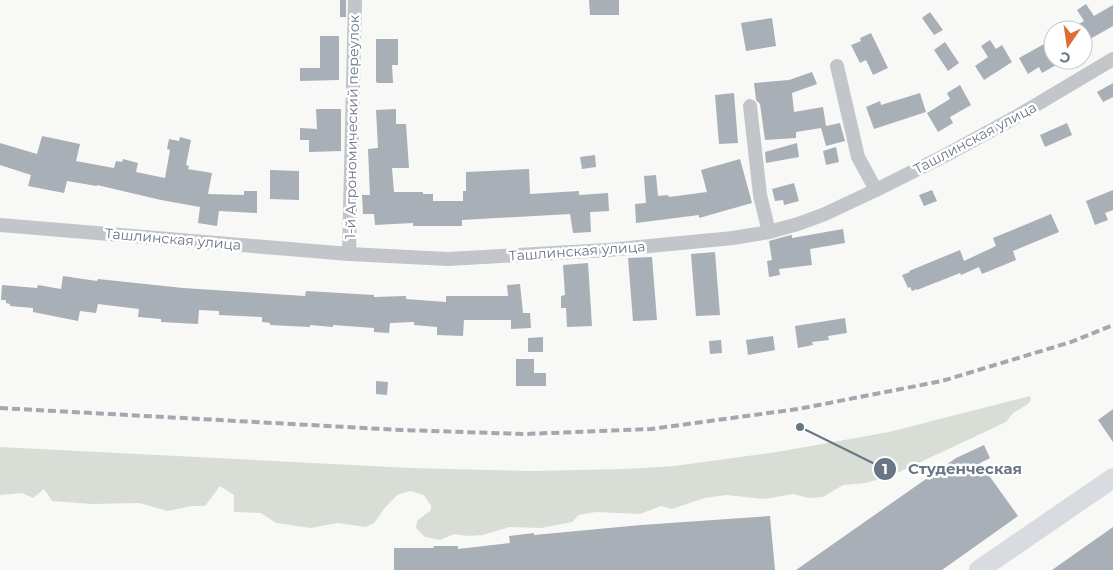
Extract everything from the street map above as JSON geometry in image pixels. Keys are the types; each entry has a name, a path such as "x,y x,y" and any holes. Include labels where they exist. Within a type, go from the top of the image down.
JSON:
{"main road":[{"path":"980,570 1113,478"}],"street":[{"name":"1-й Агрономический переулок","path":"349,254 355,0"},
{"name":"Ташлинская улица","path":"0,225 349,254 448,259 672,245 733,238 769,232 798,224 825,214 876,190 1014,118 1113,59"},
{"path":"837,66 858,157 876,190"},
{"path":"750,106 760,195 769,232"}],"shaded area":[{"path":"1030,396 1031,400 1028,404 1013,413 1006,422 895,474 866,483 843,485 823,497 809,498 793,494 765,499 726,495 705,498 672,509 661,506 640,514 596,512 579,515 572,522 541,528 509,527 483,535 468,536 454,534 440,540 425,537 416,528 417,521 431,510 431,506 424,495 410,491 397,495 374,523 366,527 337,523 311,528 276,523 261,513 234,512 234,495 220,486 205,506 192,506 168,511 139,503 92,504 52,501 44,489 33,498 22,493 0,495 0,447 411,468 532,471 625,469 674,466 777,452 889,432"}],"building":[{"path":"340,0 346,0 346,17 340,17"},
{"path":"589,0 619,0 619,15 590,15"},
{"path":"1086,4 1094,16 1113,5 1113,26 1093,37 1093,20 1083,20 1077,10"},
{"path":"930,12 943,30 934,35 922,18"},
{"path":"772,18 776,46 746,51 741,23"},
{"path":"871,33 888,68 873,75 866,60 860,63 851,45 861,41 860,38"},
{"path":"320,36 339,36 339,80 300,81 300,68 320,68"},
{"path":"376,39 398,39 398,65 392,65 393,83 376,82"},
{"path":"990,40 996,49 1002,45 1012,62 984,80 975,66 988,57 981,46"},
{"path":"945,42 959,63 948,71 934,50"},
{"path":"1043,45 1043,70 1047,70 1042,73 1039,67 1028,74 1019,58"},
{"path":"812,72 817,84 792,93 794,112 823,107 826,126 840,123 845,141 826,146 821,128 796,132 796,138 765,140 760,104 756,100 754,83 789,80"},
{"path":"1113,83 1113,97 1103,102 1097,92"},
{"path":"960,85 971,105 950,117 953,123 938,132 927,113 950,99 947,93"},
{"path":"734,93 738,143 719,144 715,95"},
{"path":"920,93 926,112 874,129 866,107 880,101 881,105"},
{"path":"316,109 341,109 341,151 309,152 309,140 300,140 300,128 317,129"},
{"path":"396,109 396,124 406,124 409,168 392,168 394,192 433,194 433,201 463,201 463,191 466,191 466,172 529,169 530,194 579,191 579,195 608,193 609,211 590,212 591,232 573,233 570,214 462,220 462,226 413,226 413,223 375,225 374,214 363,214 362,195 370,195 368,149 378,148 376,110"},
{"path":"1067,123 1072,135 1045,147 1040,135"},
{"path":"42,136 80,144 76,161 114,168 116,161 122,162 123,159 138,163 136,172 165,178 170,150 167,149 169,139 179,141 180,137 191,140 186,165 189,166 188,169 212,173 208,194 244,195 244,191 257,191 257,213 219,211 217,226 198,223 200,207 97,185 67,181 64,193 28,186 31,175 0,165 0,143 37,154"},
{"path":"797,143 799,157 766,163 765,152"},
{"path":"836,147 839,162 826,165 823,151"},
{"path":"595,155 596,167 582,169 580,157"},
{"path":"740,159 752,203 699,218 699,215 636,223 635,204 646,203 644,176 656,175 658,196 668,195 669,197 707,192 701,170"},
{"path":"270,170 299,171 299,200 270,199"},
{"path":"794,183 799,201 784,205 783,200 775,201 772,189"},
{"path":"932,190 937,201 924,206 919,195"},
{"path":"1113,190 1113,210 1105,213 1108,220 1095,225 1086,201"},
{"path":"1051,214 1059,232 1013,251 1016,260 982,274 979,267 917,290 912,291 910,287 908,288 902,275 909,271 960,250 964,261 996,246 993,238"},
{"path":"843,229 845,243 810,249 812,265 779,269 780,275 769,277 767,261 772,260 769,241 792,235 792,238"},
{"path":"715,252 720,315 696,316 691,254"},
{"path":"652,257 657,320 633,321 628,258"},
{"path":"588,263 592,326 567,327 566,308 561,308 561,296 565,295 563,265"},
{"path":"63,276 97,281 98,279 183,288 305,296 306,291 374,295 374,297 406,296 406,299 446,302 446,296 508,296 507,285 520,284 523,313 530,313 531,328 511,329 511,320 464,320 463,336 437,335 437,327 414,325 414,322 390,323 389,333 374,332 374,328 333,325 333,327 310,325 310,327 270,325 270,323 262,322 262,317 219,315 219,311 199,310 198,324 161,322 161,319 138,317 139,309 98,304 96,313 80,311 78,321 33,312 33,308 10,306 10,304 6,303 6,300 1,300 2,285 37,288 38,285 61,289"},
{"path":"845,318 847,333 828,336 829,340 812,342 813,345 798,348 795,326"},
{"path":"773,336 775,350 748,355 746,340"},
{"path":"543,337 543,352 528,352 528,338"},
{"path":"721,340 722,353 710,354 709,341"},
{"path":"516,359 534,359 534,373 546,373 546,386 516,386"},
{"path":"376,381 388,382 387,395 376,394"},
{"path":"1113,409 1113,442 1098,420"},
{"path":"984,445 990,458 980,463 1018,516 942,570 796,570 956,458"},
{"path":"770,516 775,570 394,570 394,548 458,546 458,549 510,543 509,536 534,533 534,535"},
{"path":"1113,527 1113,570 1052,570"}],"railway":[{"path":"0,408 401,430 525,434 651,429 798,409 942,381 1071,342 1113,325"}],"place":[{"name":"Студенческая","path":"800,427"}]}
